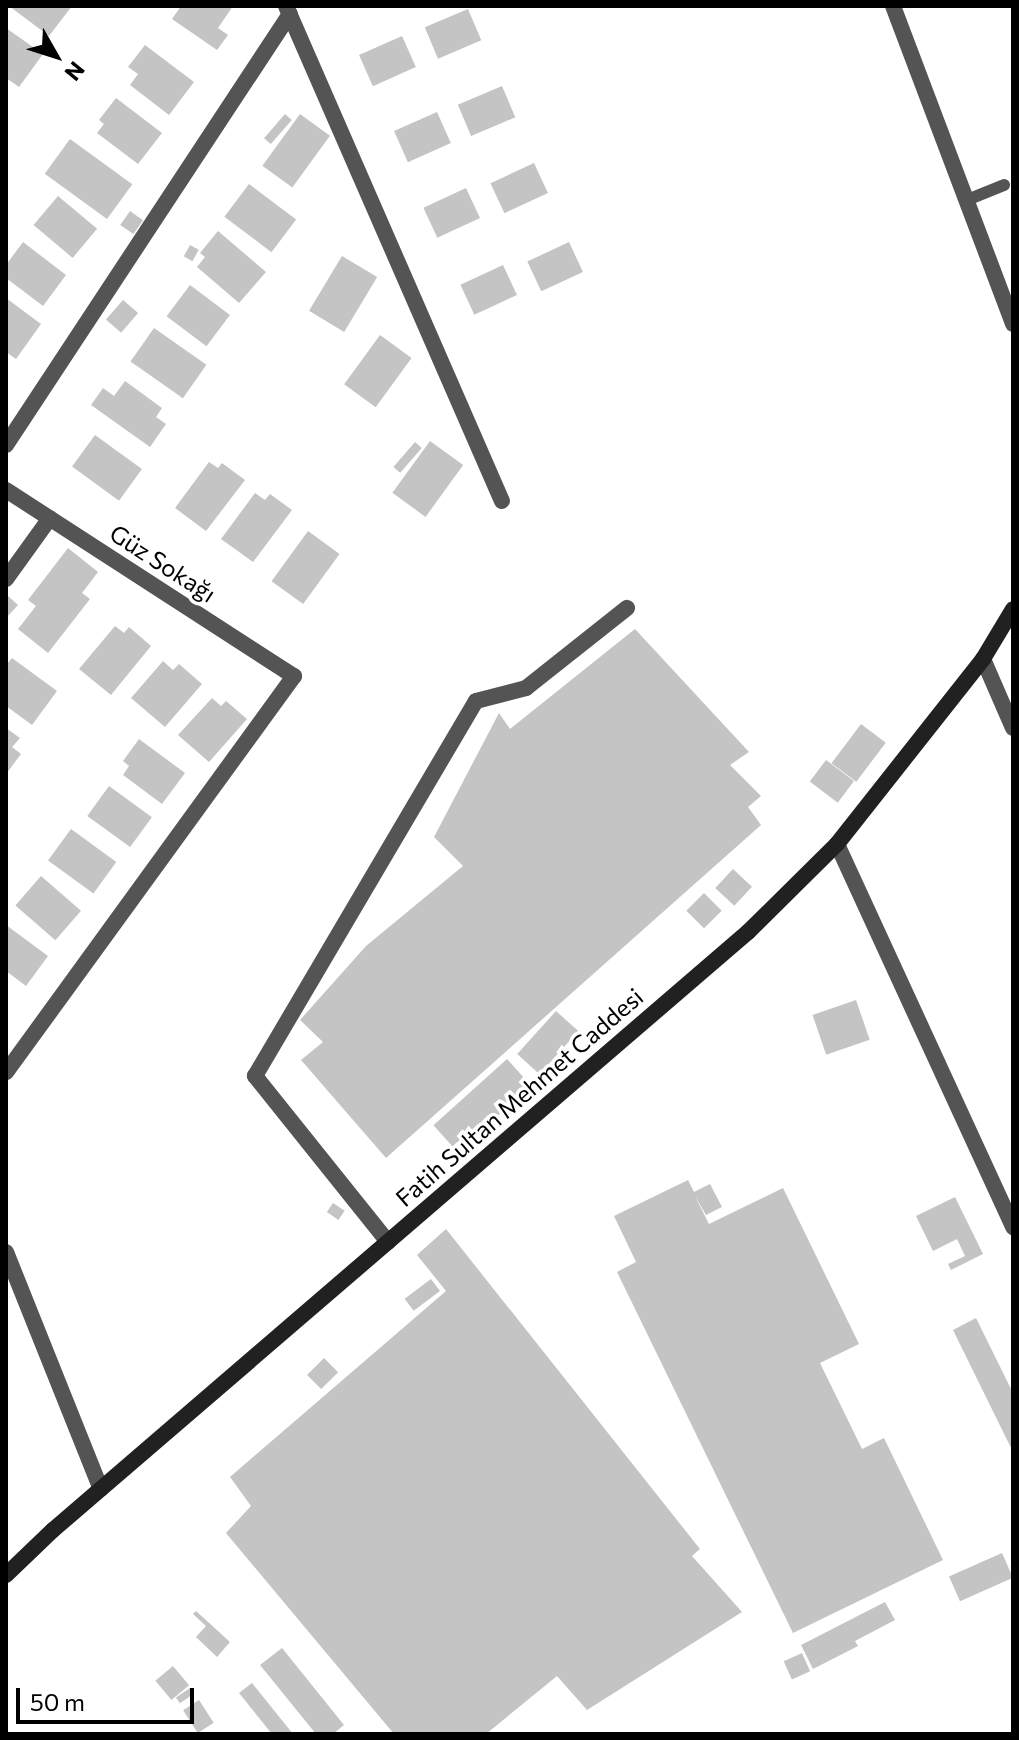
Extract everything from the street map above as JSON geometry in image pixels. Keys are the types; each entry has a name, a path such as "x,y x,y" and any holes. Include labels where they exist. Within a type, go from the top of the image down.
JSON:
{"main road":[{"name":"Fatih Sultan Mehmet Caddesi","path":"6,1575 101,1489 748,932 837,844 983,659 1013,609"}],"street":[{"path":"893,6 1013,324"},
{"path":"6,445 288,10"},
{"path":"288,10 502,501"},
{"name":"Güz Sokağı","path":"6,490 294,676 6,1072"},
{"path":"6,579 50,518"},
{"path":"388,1242 255,1076 476,701 526,688 627,608"},
{"path":"983,659 1013,728"},
{"path":"837,844 1013,1227"},
{"path":"6,1252 101,1489"}],"lane":[{"path":"967,200 1004,185"}],"building":[{"path":"9,6 72,6 49,36"},
{"path":"181,6 233,6 218,28 228,35 217,50 172,19"},
{"path":"468,9 481,40 438,59 425,27"},
{"path":"6,28 43,54 19,87 6,78"},
{"path":"402,36 416,67 373,86 359,55"},
{"path":"145,45 194,82 169,115 130,85 138,74 128,67"},
{"path":"502,86 515,117 471,136 458,105"},
{"path":"116,98 162,133 138,164 97,133 104,124 99,120"},
{"path":"437,112 451,143 408,162 394,131"},
{"path":"285,114 292,120 271,144 264,138"},
{"path":"300,114 330,136 292,188 262,166"},
{"path":"70,139 132,184 107,219 45,174"},
{"path":"534,163 548,193 504,213 490,183"},
{"path":"249,184 296,220 271,252 224,217"},
{"path":"466,188 480,218 437,238 423,208"},
{"path":"58,196 97,229 73,258 34,225"},
{"path":"130,211 143,220 133,234 120,225"},
{"path":"218,231 266,272 239,303 197,267 205,257 200,253"},
{"path":"23,242 66,275 43,306 6,278 6,265"},
{"path":"569,242 583,272 541,291 527,261"},
{"path":"190,245 199,250 192,261 184,256"},
{"path":"342,256 377,277 344,332 309,311"},
{"path":"503,265 517,295 474,315 460,285"},
{"path":"190,285 230,315 206,346 167,316"},
{"path":"6,298 41,324 16,359 6,352"},
{"path":"123,300 138,313 121,333 106,320"},
{"path":"154,328 206,365 183,398 130,362"},
{"path":"380,335 412,358 376,407 344,384"},
{"path":"125,381 162,408 156,417 166,424 150,447 91,405 103,388 114,396"},
{"path":"95,435 142,469 119,501 72,467"},
{"path":"430,441 463,465 426,517 392,493"},
{"path":"415,442 422,448 400,473 393,467"},
{"path":"209,462 218,468 222,463 245,480 206,531 175,508"},
{"path":"255,493 265,500 270,494 292,510 253,562 221,539"},
{"path":"308,531 340,554 303,604 272,581"},
{"path":"68,548 98,572 82,593 90,599 48,653 18,629 36,606 28,600"},
{"path":"8,596 18,605 6,618 6,598"},
{"path":"115,626 124,633 129,627 151,646 111,695 79,669"},
{"path":"635,629 749,752 730,765 761,796 748,807 761,825 386,1158 301,1060 323,1042 300,1020 366,946 463,866 434,837 499,713 510,729"},
{"path":"12,658 57,691 32,725 6,706 6,665"},
{"path":"163,661 173,670 179,664 202,684 165,727 131,698"},
{"path":"212,698 221,706 226,701 247,719 209,762 178,735"},
{"path":"861,724 886,743 856,782 832,763"},
{"path":"6,728 20,738 12,747 21,754 6,774"},
{"path":"139,739 185,773 162,804 123,775 129,766 123,761"},
{"path":"826,760 854,781 838,803 810,782"},
{"path":"109,786 152,817 130,847 87,816"},
{"path":"71,829 116,862 93,893 48,861"},
{"path":"733,869 752,887 734,906 715,888"},
{"path":"41,876 81,911 55,940 15,905"},
{"path":"704,893 722,911 704,928 686,911"},
{"path":"6,925 48,956 26,986 6,971"},
{"path":"856,1000 870,1040 826,1055 813,1015"},
{"path":"556,1011 578,1031 539,1074 517,1054"},
{"path":"507,1059 531,1086 458,1152 433,1125"},
{"path":"688,1180 694,1192 710,1184 722,1207 706,1215 695,1196 709,1224 783,1188 859,1344 820,1363 862,1449 884,1438 943,1560 793,1633 617,1272 636,1262 614,1216"},
{"path":"955,1197 983,1254 951,1270 948,1264 965,1256 957,1239 933,1251 916,1216"},
{"path":"333,1203 345,1211 338,1220 327,1212"},
{"path":"446,1229 700,1549 692,1556 742,1612 587,1710 557,1676 486,1734 394,1734 226,1533 251,1506 230,1477 446,1291 417,1255"},
{"path":"431,1279 440,1291 414,1311 405,1299"},
{"path":"976,1318 1013,1393 1013,1452 953,1330"},
{"path":"324,1358 338,1372 321,1389 307,1375"},
{"path":"1002,1553 1013,1578 960,1601 949,1577"},
{"path":"885,1602 895,1620 855,1641 858,1646 813,1669 801,1645"},
{"path":"196,1611 230,1642 217,1657 196,1637 206,1626 193,1614"},
{"path":"282,1648 344,1725 333,1734 316,1734 260,1665"},
{"path":"802,1653 810,1671 792,1679 784,1661"},
{"path":"173,1666 189,1685 171,1700 155,1681"},
{"path":"252,1683 293,1734 272,1734 239,1693"},
{"path":"190,1688 194,1694 180,1703 176,1698"},
{"path":"199,1700 214,1723 198,1733 183,1710"}]}
